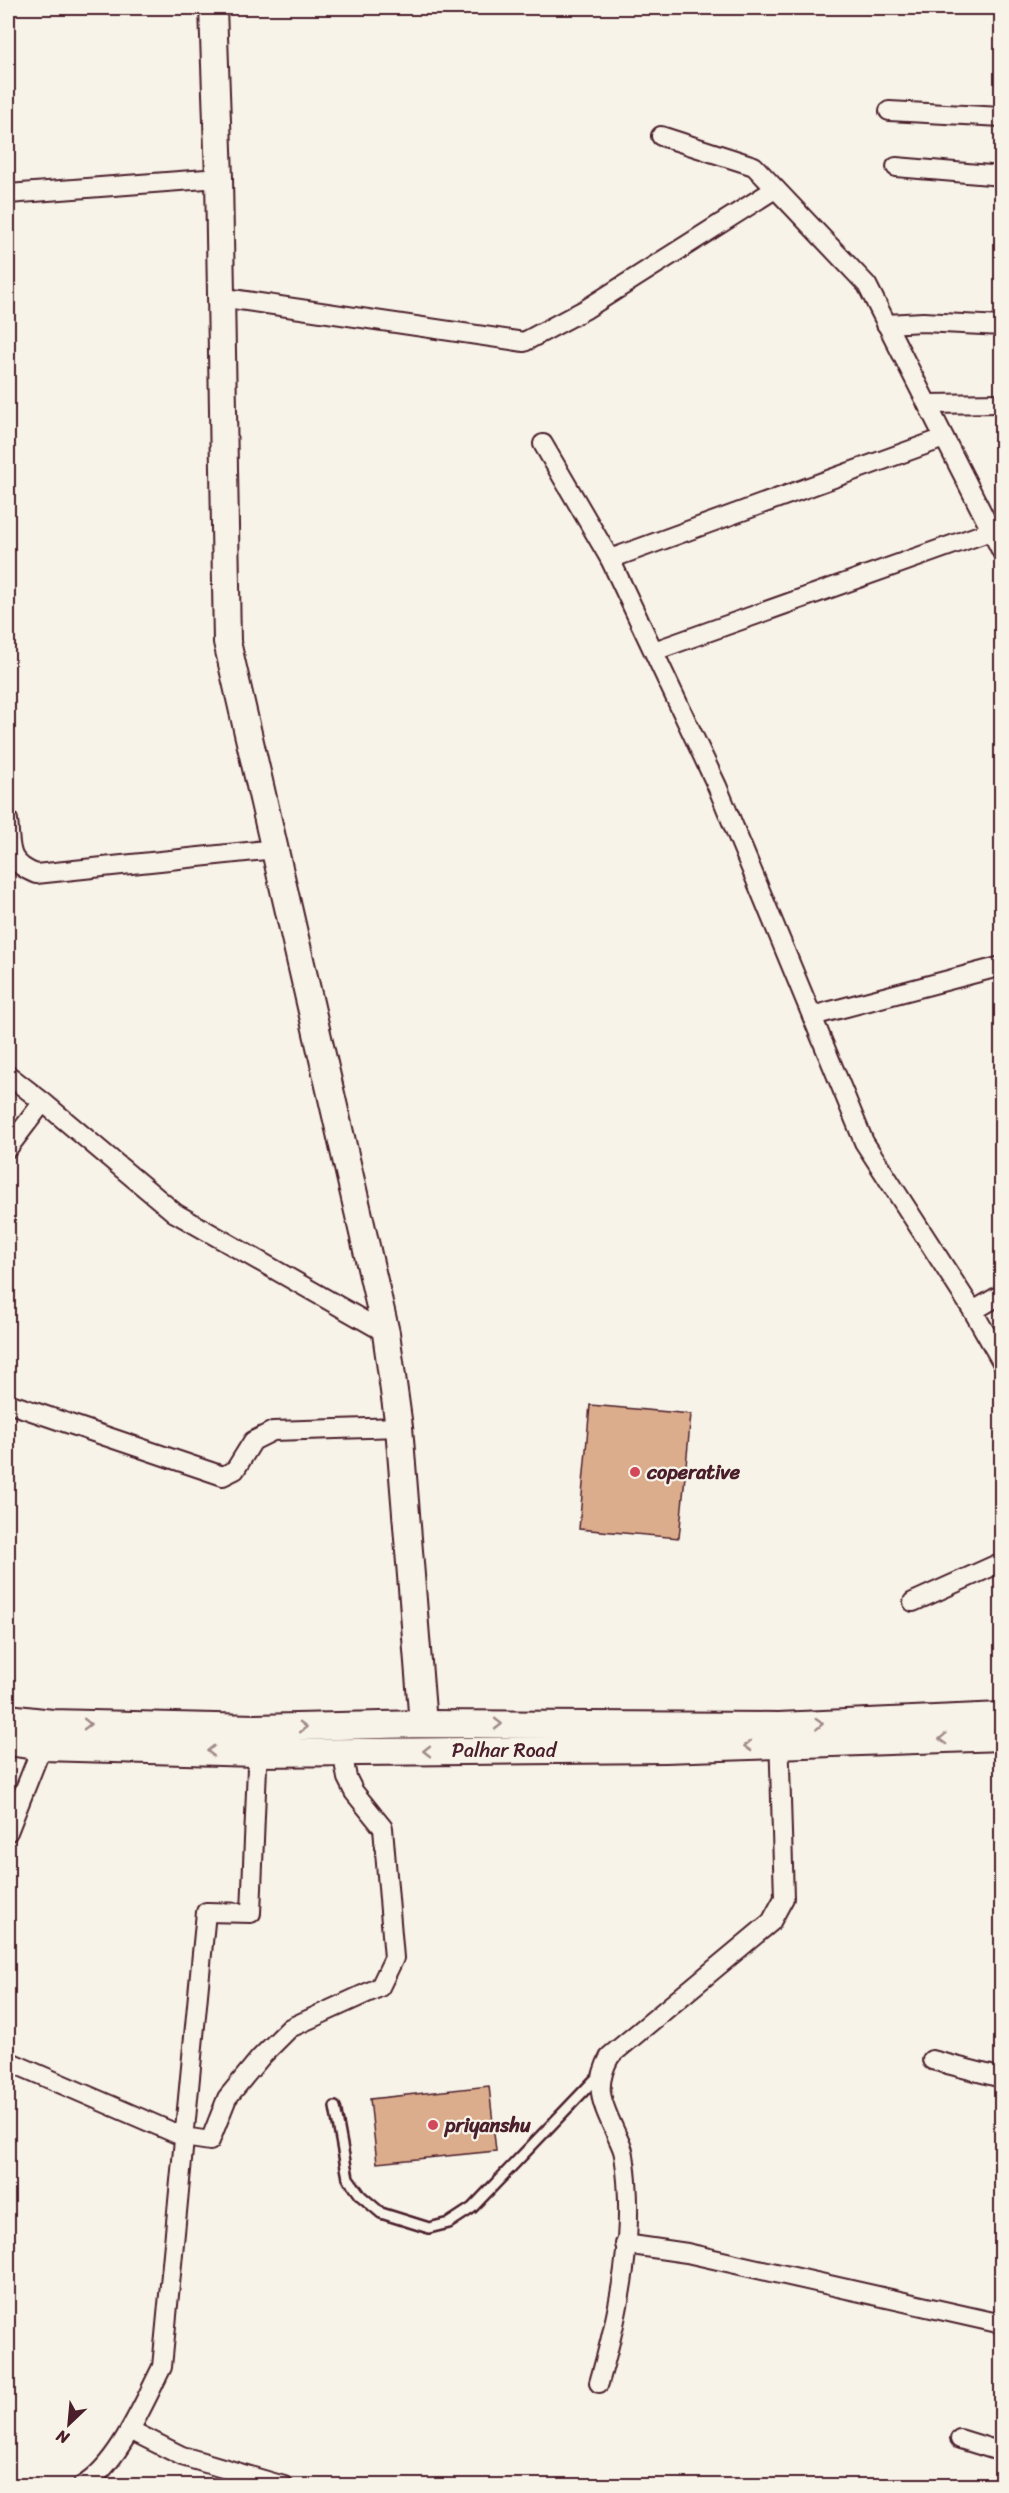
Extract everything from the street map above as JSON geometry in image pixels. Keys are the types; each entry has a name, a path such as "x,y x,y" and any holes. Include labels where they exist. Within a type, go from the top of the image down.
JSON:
{"main road":[{"path":"213,8 219,178 219,297 227,642 386,1333 399,1427 423,1724"},
{"name":"Palhar Road","path":"8,1718 256,1740 342,1751 665,1749 779,1735 1002,1716"},
{"name":"Palhar Road","path":"8,1742 42,1747 256,1740 423,1724 779,1735 1002,1737"}],"street":[{"path":"889,111 1002,117"},
{"path":"661,136 753,166 867,285 1002,552"},
{"path":"896,167 1002,176"},
{"path":"8,194 219,178"},
{"path":"219,297 524,342 586,309 775,189"},
{"path":"886,324 923,322 1002,326"},
{"path":"927,404 1002,403"},
{"path":"610,559 944,438"},
{"path":"543,444 610,559 717,786 864,1142 973,1311 1002,1362"},
{"path":"654,651 991,531"},
{"path":"8,820 13,857 21,868 36,874 275,849"},
{"path":"812,1016 1002,966"},
{"path":"8,1075 175,1213 386,1333"},
{"path":"8,1149 43,1102"},
{"path":"973,1311 1002,1294"},
{"path":"8,1403 223,1476 235,1470 253,1441 273,1431 399,1427"},
{"path":"913,1602 1002,1562"},
{"path":"8,1832 52,1723"},
{"path":"599,2383 614,2329 629,2214 624,2152 602,2101 601,2073 610,2056 771,1922 784,1898 779,1735"},
{"path":"82,2486 95,2478 130,2430 162,2367 206,1912 251,1913 256,1740"},
{"path":"8,2061 184,2137 210,2141 227,2098 260,2058 290,2028 380,1987 394,1958 383,1828 354,1792 346,1778 342,1751"},
{"path":"932,2060 1002,2078"},
{"path":"625,2244 687,2253 1002,2324"},
{"path":"130,2430 182,2456 284,2486"},
{"path":"960,2439 1002,2452"}],"lane":[{"path":"335,2107 348,2178 361,2196 381,2214 429,2228 449,2223 472,2208 601,2073"}],"building":[{"name":"coperative","path":"590,1405 691,1414 679,1538 579,1529"},
{"name":"priyanshu","path":"489,2086 496,2151 377,2163 370,2099"}],"place":[{"name":"coperative","path":"635,1472"},
{"name":"priyanshu","path":"433,2125"}]}
